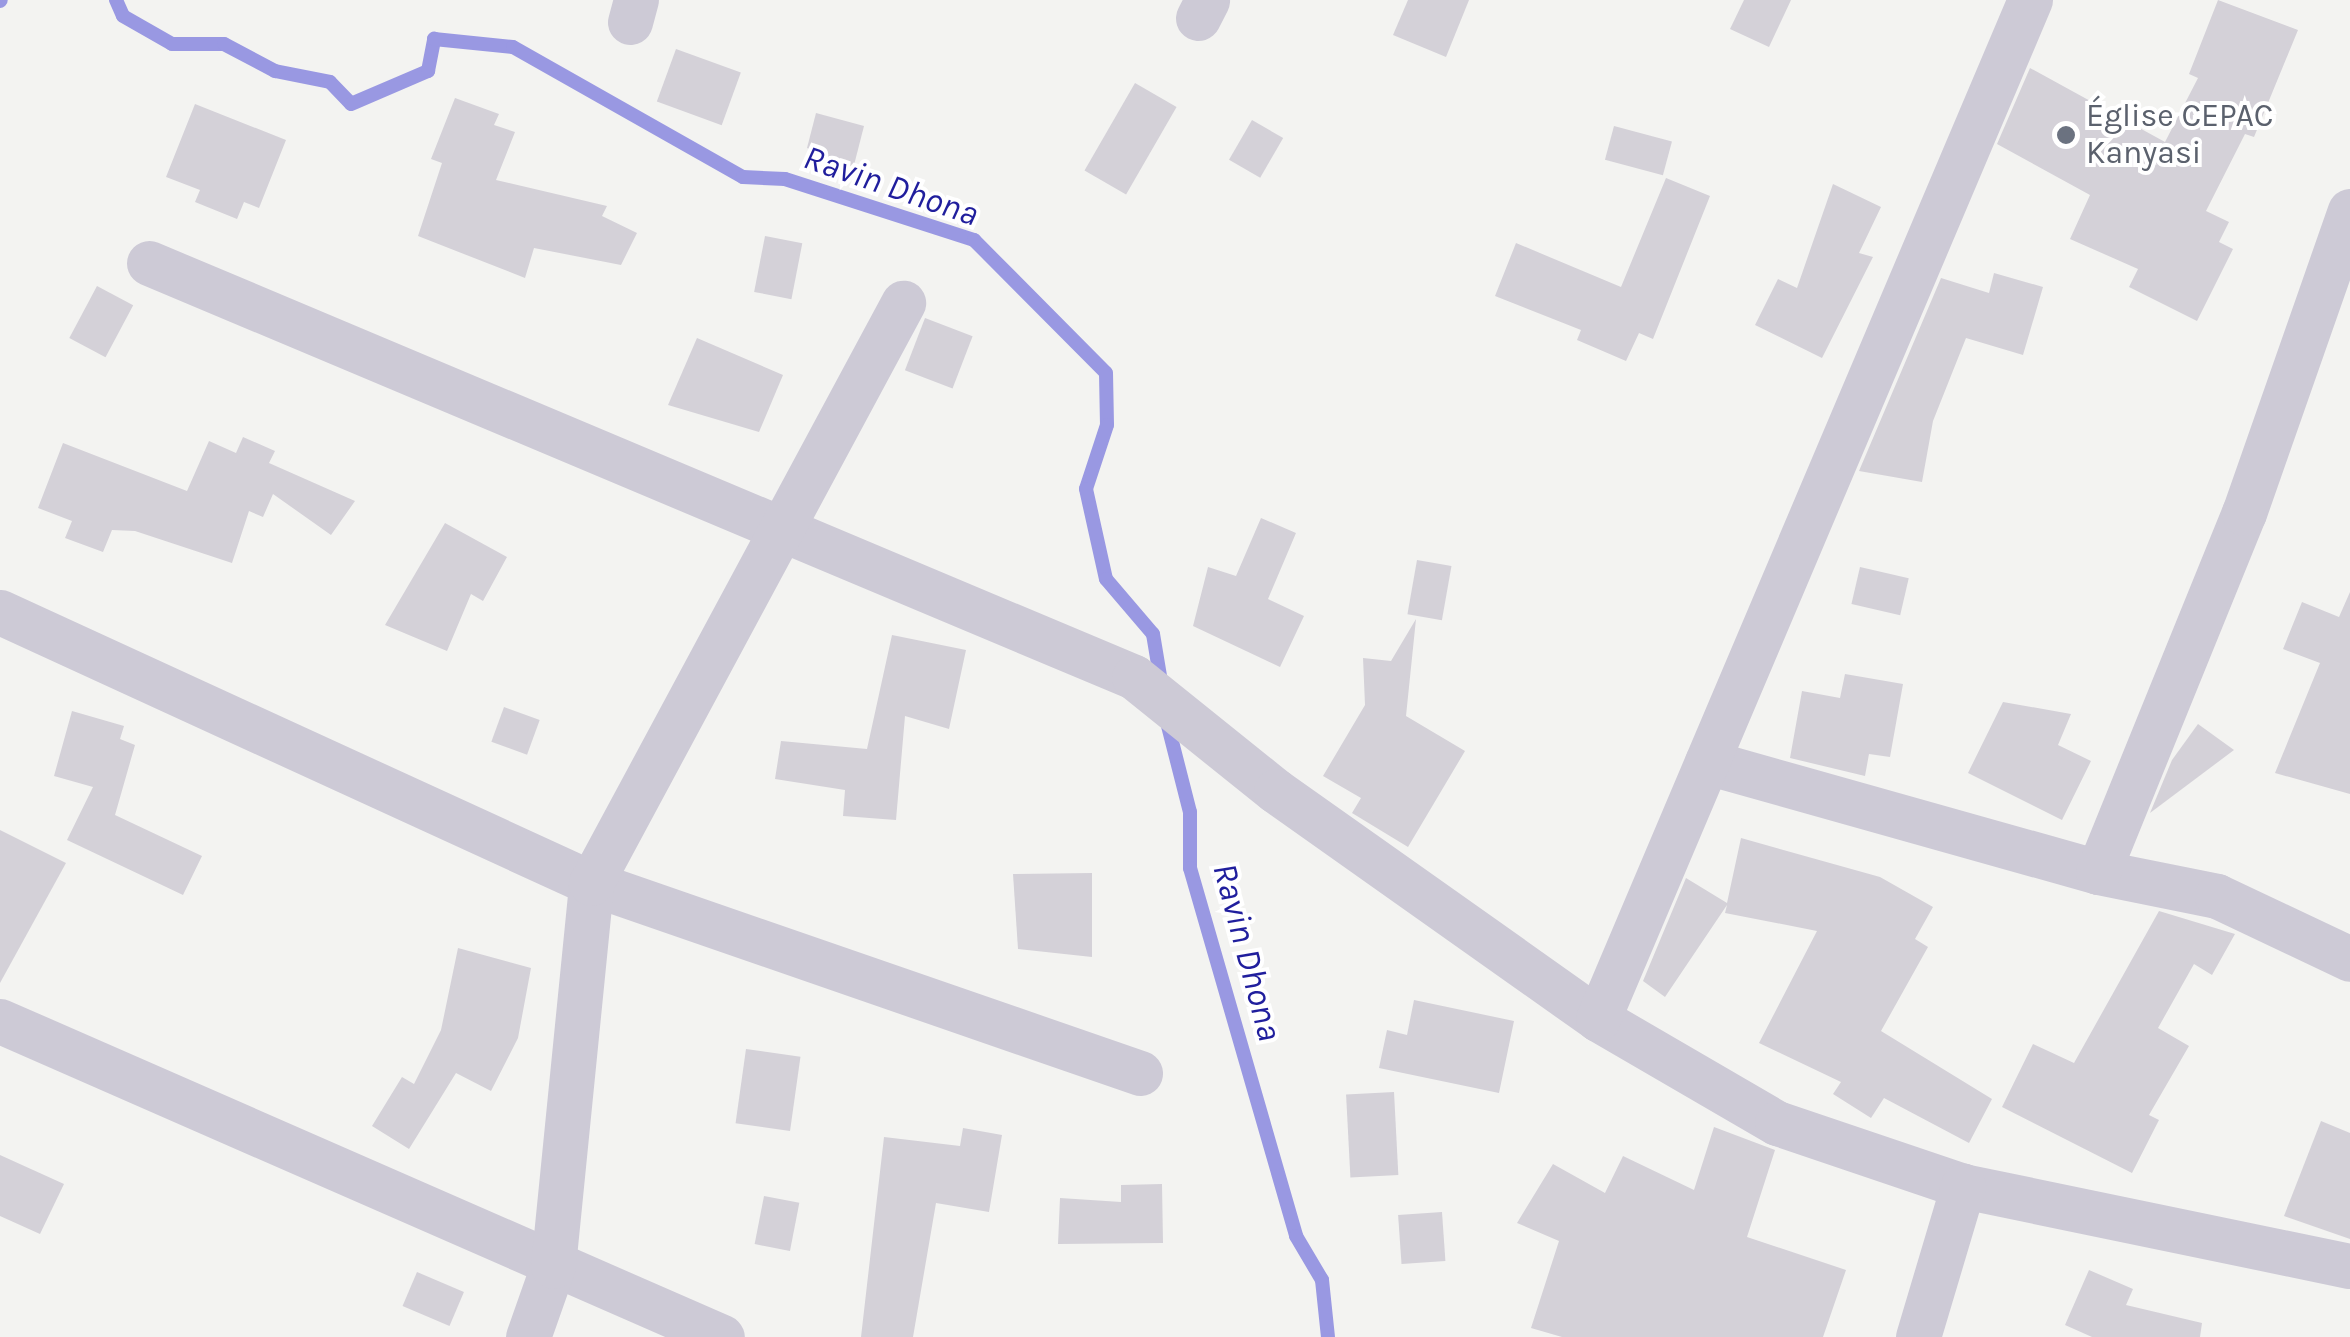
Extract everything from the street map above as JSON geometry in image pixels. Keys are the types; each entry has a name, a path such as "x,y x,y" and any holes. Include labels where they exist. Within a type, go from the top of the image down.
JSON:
{"street":[{"path":"1598,1019 2030,0"},
{"path":"2098,872 2244,513 2350,211"},
{"path":"149,263 1134,677 1276,791 1598,1019 1777,1124 1963,1186 2350,1266"},
{"path":"528,1337 554,1266 591,883 903,302"},
{"path":"0,612 591,883 1140,1073"},
{"path":"1708,762 2098,872 2217,896 2350,960"},
{"path":"0,1021 722,1337"},
{"path":"1918,1337 1963,1186"}],"building":[{"path":"1408,0 1469,0 1446,57 1393,35"},
{"path":"1744,0 1791,0 1769,47 1730,29"},
{"path":"2218,0 2298,30 2254,137 2245,134 2206,211 2229,222 2219,242 2233,249 2197,321 2129,287 2138,269 2070,239 2090,195 1997,144 2030,68 2165,142 2198,78 2189,74"},
{"path":"676,49 741,73 722,125 657,102"},
{"path":"1135,83 1177,107 1126,194 1084,170"},
{"path":"455,98 499,114 494,125 515,132 496,180 607,206 602,216 637,233 621,265 534,248 525,278 418,236 442,163 431,159"},
{"path":"195,104 286,140 259,208 244,202 237,219 195,202 200,190 166,177"},
{"path":"816,113 864,126 853,169 807,148"},
{"path":"1252,120 1283,138 1260,178 1229,160"},
{"path":"1614,126 1672,142 1663,175 1605,160"},
{"path":"1666,178 1710,196 1653,339 1639,333 1626,361 1577,340 1581,330 1495,296 1516,243 1621,287"},
{"path":"1833,184 1881,207 1859,253 1873,257 1822,358 1755,325 1778,279 1797,288"},
{"path":"765,236 802,243 791,299 754,292"},
{"path":"1994,273 2043,287 2023,355 1966,338 1933,421 1922,482 1859,471 1941,278 1989,293"},
{"path":"97,286 133,305 106,357 69,338"},
{"path":"925,318 973,336 953,389 905,370"},
{"path":"697,338 783,375 759,432 668,405"},
{"path":"243,437 275,451 269,463 355,501 331,535 273,494 263,517 249,511 232,563 135,531 112,530 103,552 65,538 72,521 38,508 63,443 187,491 209,441 236,453"},
{"path":"1261,518 1296,533 1268,599 1304,616 1280,667 1193,626 1208,567 1236,576"},
{"path":"445,523 507,557 483,601 471,594 447,651 385,625"},
{"path":"1417,560 1451,566 1442,620 1407,614"},
{"path":"1860,567 1909,578 1900,615 1851,604"},
{"path":"2350,592 2350,794 2275,773 2320,663 2283,649 2302,602 2339,617"},
{"path":"1416,619 1406,716 1465,751 1408,847 1352,813 1361,798 1323,776 1365,705 1363,658 1391,661"},
{"path":"892,635 966,650 949,729 905,716 896,820 843,816 845,790 775,779 781,741 867,749"},
{"path":"1845,674 1903,684 1890,757 1869,754 1865,776 1790,758 1802,691 1840,698"},
{"path":"2003,702 2071,714 2058,745 2091,761 2062,820 1968,773"},
{"path":"504,707 540,720 527,755 491,742"},
{"path":"72,711 124,726 120,739 135,745 115,815 202,856 183,895 67,840 93,787 54,776"},
{"path":"2198,724 2234,750 2150,813 2172,760"},
{"path":"0,830 66,863 0,983"},
{"path":"1741,838 1880,877 1933,907 1915,939 1928,947 1881,1031 1992,1099 1969,1143 1884,1098 1871,1118 1833,1094 1841,1082 1759,1043 1817,931 1725,913 1727,905 1665,997 1643,981 1686,878 1727,903"},
{"path":"1092,873 1092,957 1018,949 1013,874"},
{"path":"2159,911 2235,934 2212,975 2194,964 2158,1028 2189,1046 2149,1115 2159,1120 2132,1173 2002,1107 2033,1044 2074,1063"},
{"path":"458,948 531,968 518,1038 491,1091 456,1073 409,1149 372,1126 402,1077 414,1084 441,1030"},
{"path":"1414,1000 1514,1021 1499,1093 1379,1068 1387,1030 1407,1035"},
{"path":"746,1049 800,1057 790,1131 736,1123"},
{"path":"1394,1092 1398,1175 1350,1177 1346,1095"},
{"path":"2321,1121 2350,1133 2350,1239 2284,1216"},
{"path":"1714,1127 1775,1150 1747,1237 1846,1270 1823,1337 1562,1337 1531,1328 1559,1241 1517,1223 1553,1164 1605,1193 1623,1156 1694,1190"},
{"path":"963,1128 1002,1135 989,1212 936,1203 913,1337 861,1337 884,1137 960,1146"},
{"path":"0,1155 64,1184 40,1234 0,1216"},
{"path":"1162,1184 1163,1243 1058,1244 1060,1198 1121,1202 1121,1185"},
{"path":"764,1196 799,1203 790,1251 755,1244"},
{"path":"1442,1212 1445,1261 1402,1264 1398,1215"},
{"path":"2089,1270 2133,1289 2126,1305 2202,1323 2200,1337 2092,1337 2065,1325"},
{"path":"417,1272 464,1292 449,1326 403,1306"}],"waterway":[{"name":"Ravin Dhona","path":"116,0 123,16 172,44 224,44 275,71 330,82 351,104 428,71 434,39 513,47 743,177 785,179 974,240 1106,373 1107,425 1086,489 1106,579 1153,634 1161,682"},
{"name":"Ravin Dhona","path":"1166,718 1190,812 1190,868 1296,1236 1322,1280 1328,1337"}],"place":[{"name":"Église CEPAC Kanyasi","path":"2066,135"}]}
